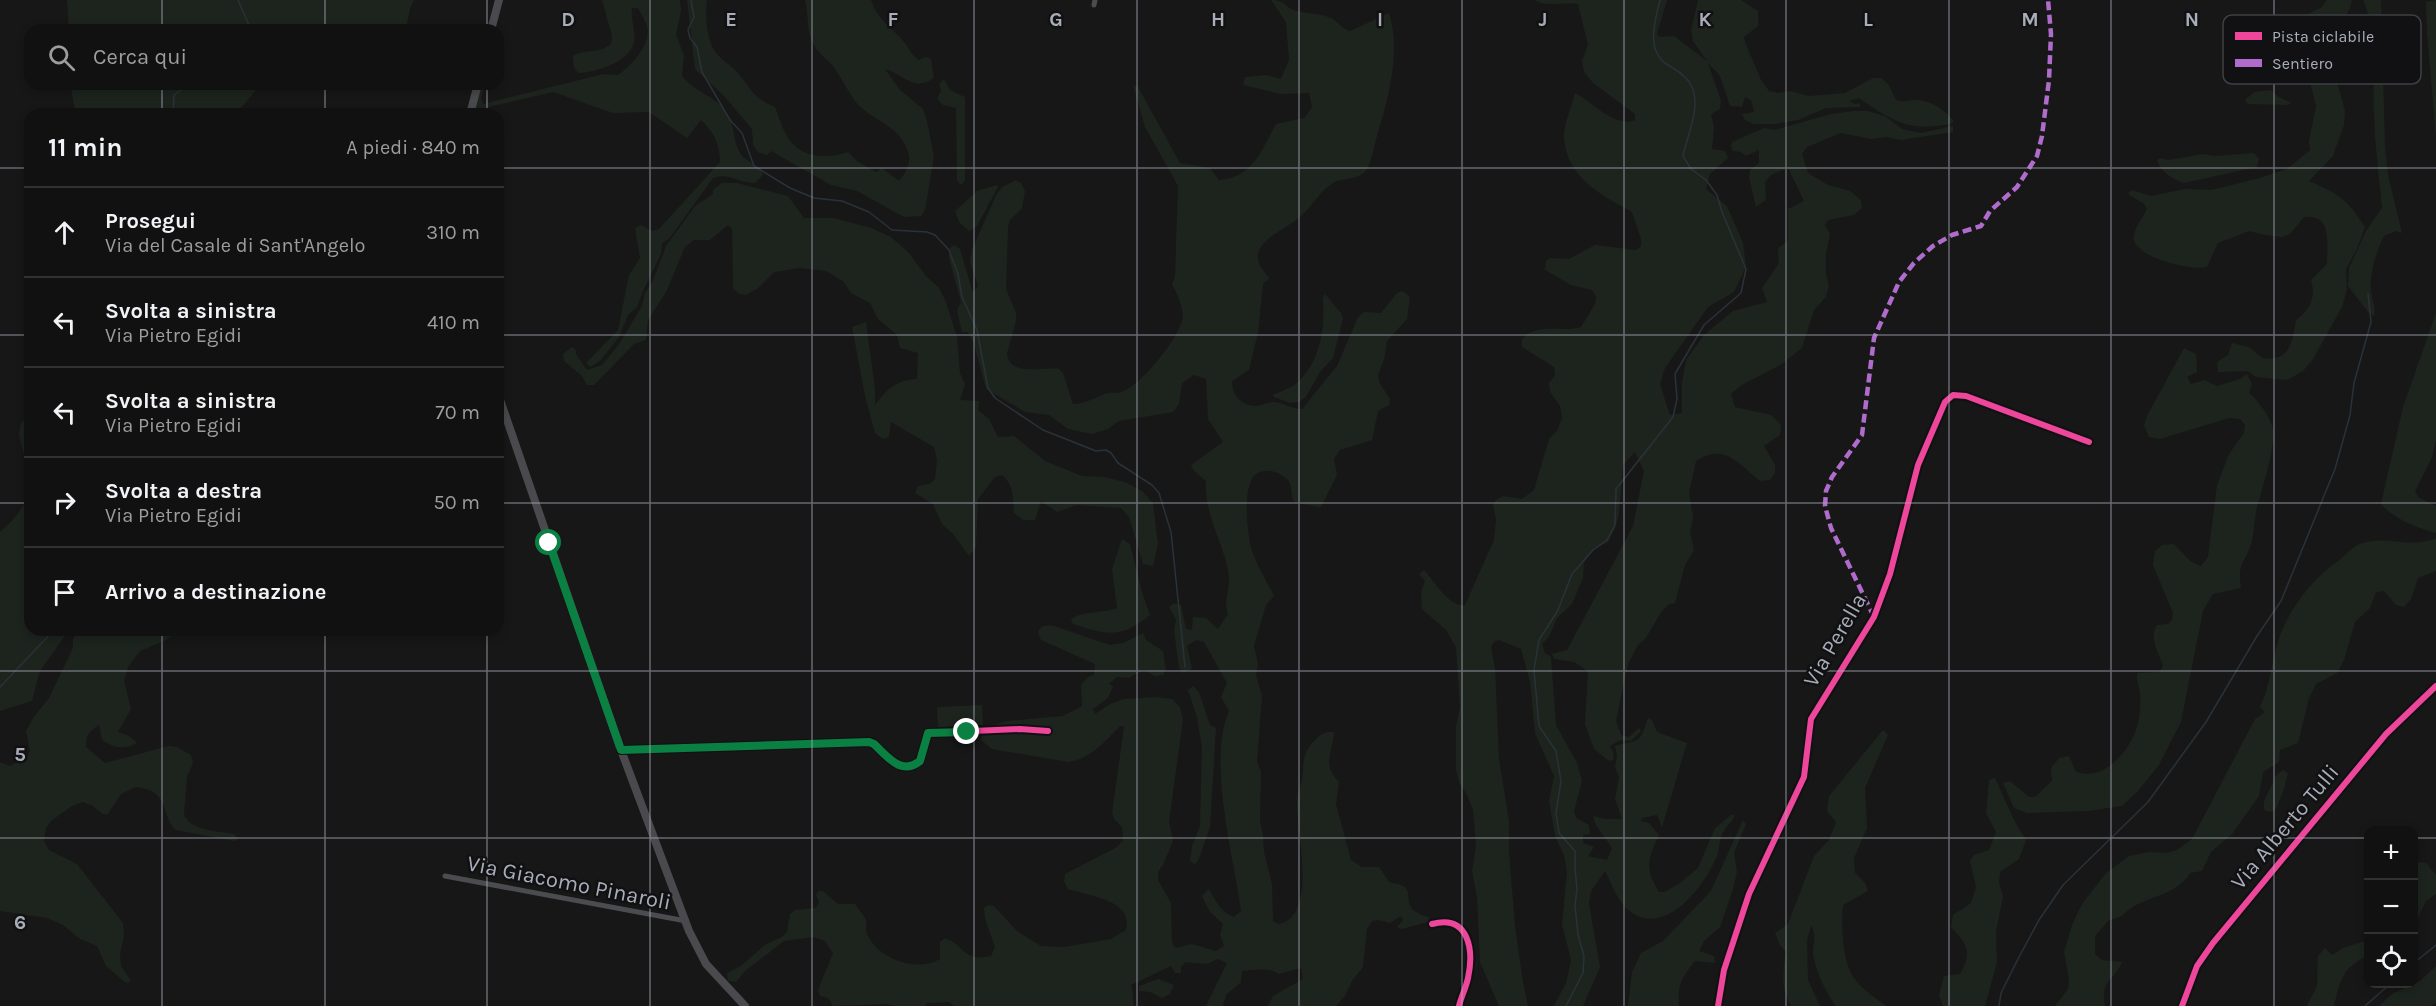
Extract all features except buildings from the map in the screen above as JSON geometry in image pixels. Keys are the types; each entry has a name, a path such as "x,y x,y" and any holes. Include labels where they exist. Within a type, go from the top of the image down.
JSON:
{"main road":[{"path":"493,24 499,0"},
{"path":"472,108 476,90"},
{"path":"504,411 621,750 686,921 706,964 745,1006"}],"street":[{"name":"Via Perella","path":"1718,1006 1724,970 1749,894 1804,777 1811,719 1874,617 1890,574 1918,465 1945,402 1953,395 1966,396 2089,442"},
{"name":"Via Alberto Tulli","path":"2182,1006 2197,966 2213,943 2381,739 2436,686"},
{"path":"621,750 869,742 898,766 904,768 920,761 928,733 1048,730"},
{"name":"Via Giacomo Pinaroli","path":"445,876 686,921"},
{"path":"1432,924 1443,922 1456,924 1466,934 1469,972 1459,1006"}],"shaded area":[{"path":"67,0 414,0 407,24 69,24"},
{"path":"602,0 680,0 681,11 676,35 684,55 682,76 727,113 740,153 759,168 763,175 755,183 724,176 713,178 669,239 662,243 661,254 637,307 628,315 619,337 600,361 590,367 586,363 618,330 629,275 640,258 635,228 641,225 652,231 659,229 720,162 715,139 701,120 687,138 649,112 613,113 553,92 484,108 474,108 479,90 484,90 481,97 483,104 603,74 618,75 639,54 646,40 647,26 638,8 632,8 634,42 626,55 611,65 578,73 574,67 573,56 606,47 611,44 612,36"},
{"path":"687,0 707,0 707,28 713,49 738,73 757,97 775,107 784,131 798,148 805,153 822,156 848,152 857,161 876,172 882,168 899,181 909,163 905,145 894,130 855,101 833,66 816,48 811,40 805,0 871,0 883,21 915,57 919,60 926,57 931,59 934,78 927,82 915,83 885,69 900,90 923,109 927,121 934,157 925,210 921,216 904,217 857,191 831,185 771,151 767,155 758,152 753,145 752,129 724,96 695,69"},
{"path":"1271,0 1280,1 1293,10 1331,18 1350,31 1389,13 1393,29 1393,62 1384,112 1367,169 1359,176 1334,182 1302,215 1267,240 1260,248 1258,256 1260,266 1269,277 1263,283 1258,333 1249,370 1232,381 1235,394 1245,404 1257,406 1274,402 1302,409 1337,366 1358,317 1364,312 1381,313 1397,293 1403,291 1410,297 1407,319 1387,341 1384,360 1378,375 1379,382 1390,399 1389,405 1378,411 1372,440 1340,450 1334,459 1337,475 1321,507 1295,503 1288,481 1274,472 1260,472 1254,476 1247,496 1247,522 1253,554 1274,596 1266,605 1254,646 1258,664 1256,675 1262,696 1257,762 1261,772 1260,821 1264,852 1272,884 1273,921 1278,924 1291,918 1298,906 1302,890 1297,801 1304,758 1314,741 1323,734 1334,732 1329,764 1330,770 1339,782 1336,804 1351,860 1362,867 1379,867 1389,882 1407,889 1410,906 1419,914 1429,917 1428,922 1402,929 1397,927 1403,920 1401,916 1390,923 1372,921 1367,929 1363,967 1336,1006 1268,1006 1273,996 1303,979 1301,968 1279,974 1266,970 1242,971 1241,982 1226,995 1223,1006 1206,1006 1227,963 1218,959 1207,964 1185,962 1181,967 1181,973 1175,973 1171,966 1131,985 1134,1006 954,1006 949,1002 927,1003 925,1006 887,1004 833,1006 828,998 820,996 818,990 833,953 825,941 813,937 784,941 745,971 736,982 728,981 727,973 741,966 766,944 782,937 787,932 790,914 795,910 816,908 819,902 816,895 818,891 823,891 838,904 855,904 866,920 866,932 872,943 889,957 910,964 920,965 940,959 940,942 945,938 975,957 991,956 995,947 985,919 984,908 988,905 994,906 1018,932 1041,946 1064,947 1111,939 1126,930 1127,920 1117,906 1098,897 1068,889 1064,881 1065,874 1117,847 1123,840 1122,827 1114,819 1112,813 1124,727 1120,726 1090,754 1068,762 992,749 981,740 983,728 1007,721 1063,716 1082,706 1081,685 1088,677 1094,675 1095,664 1041,640 1038,632 1047,626 1054,626 1110,645 1123,643 1143,633 1146,640 1163,651 1166,669 1163,675 1155,676 1144,670 1129,678 1117,677 1109,684 1113,686 1108,698 1093,709 1095,714 1110,704 1124,699 1155,697 1172,699 1180,707 1183,719 1169,822 1173,841 1158,872 1158,880 1171,903 1172,942 1175,948 1192,944 1216,951 1224,946 1220,935 1223,924 1210,912 1202,896 1209,889 1226,913 1234,917 1241,911 1221,782 1223,732 1229,711 1221,697 1227,683 1204,642 1196,640 1187,646 1192,669 1183,673 1179,668 1174,630 1176,620 1169,607 1174,603 1181,605 1186,629 1192,630 1193,617 1206,618 1218,629 1228,614 1227,565 1208,507 1206,481 1194,471 1191,465 1223,442 1208,419 1206,379 1194,375 1182,383 1179,404 1173,412 1119,421 1108,429 1092,434 1068,429 1049,415 1025,412 986,389 974,344 968,332 962,332 957,310 961,302 949,258 950,248 954,245 960,249 973,293 978,286 970,262 972,250 996,195 1002,187 1016,180 1021,183 1025,191 1022,208 1010,220 1008,227 1006,289 1016,313 1007,353 1009,361 1020,368 1059,369 1063,373 1073,404 1086,402 1108,393 1119,393 1138,381 1168,347 1181,324 1183,315 1172,284 1175,276 1178,186 1145,127 1133,85 1138,87 1180,163 1210,168 1219,180 1240,174 1255,161 1276,124 1304,118 1312,107 1309,93 1281,94 1243,85 1245,77 1266,75 1281,79 1289,60 1286,22"},
{"path":"1534,0 1667,0 1657,34 1660,37 1674,36 1707,61 1693,41 1691,30 1698,0 1741,0 1758,11 1758,26 1744,37 1761,80 1769,91 1778,93 1791,91 1808,96 1845,93 1873,78 1881,78 1888,84 1896,100 1926,101 1943,110 1954,122 1925,127 1904,124 1886,116 1859,98 1849,101 1859,103 1861,107 1826,108 1798,120 1775,124 1754,124 1745,120 1742,114 1754,112 1751,100 1745,97 1742,107 1730,106 1720,76 1708,63 1721,101 1720,109 1711,114 1714,128 1712,149 1725,151 1728,158 1710,174 1706,189 1727,206 1743,243 1746,267 1734,292 1708,307 1665,368 1660,384 1670,415 1682,413 1682,382 1686,360 1704,335 1733,311 1767,302 1762,288 1779,263 1778,248 1788,241 1788,209 1804,201 1788,168 1771,175 1765,182 1766,200 1756,207 1749,177 1750,170 1759,163 1759,150 1746,156 1741,152 1733,151 1732,142 1764,128 1774,130 1831,114 1854,111 1867,111 1885,116 1902,129 1921,133 1953,126 1953,132 1901,140 1886,137 1871,139 1841,133 1807,147 1802,154 1808,173 1828,185 1850,191 1861,200 1862,208 1854,215 1828,220 1825,225 1830,234 1826,254 1826,274 1829,286 1826,297 1814,310 1802,348 1782,364 1740,386 1731,394 1735,407 1771,415 1781,425 1780,435 1764,446 1775,465 1775,473 1770,480 1760,481 1738,462 1723,454 1706,456 1696,461 1689,493 1693,517 1690,533 1694,550 1685,565 1675,603 1668,605 1661,612 1628,664 1616,721 1621,735 1629,737 1639,728 1641,731 1631,741 1621,740 1610,746 1614,754 1613,760 1609,761 1594,749 1585,724 1588,671 1574,662 1554,659 1552,654 1567,650 1633,526 1644,471 1635,452 1623,465 1619,514 1615,528 1608,542 1591,551 1584,563 1583,578 1572,604 1557,618 1549,637 1542,644 1545,653 1551,657 1556,725 1577,763 1582,781 1574,811 1576,818 1589,825 1590,834 1583,835 1583,843 1594,847 1588,856 1607,860 1612,848 1596,825 1593,816 1622,819 1615,799 1619,777 1615,767 1617,756 1615,746 1637,740 1648,718 1652,720 1657,732 1687,743 1662,827 1657,815 1642,818 1641,821 1649,823 1659,835 1649,864 1651,876 1659,892 1665,892 1680,883 1698,868 1715,828 1731,815 1735,815 1722,834 1717,856 1702,883 1680,907 1667,915 1653,919 1639,916 1625,907 1605,871 1591,891 1589,904 1600,967 1583,1006 1554,1006 1566,983 1571,960 1562,924 1567,872 1564,855 1555,836 1549,801 1554,776 1535,733 1530,682 1521,649 1499,640 1491,647 1495,668 1499,759 1509,821 1515,926 1528,1006 1499,1006 1480,962 1477,897 1472,871 1476,846 1473,810 1459,782 1456,769 1456,727 1460,707 1456,647 1446,630 1422,609 1421,592 1425,581 1419,574 1424,570 1448,598 1459,605 1465,605 1494,540 1496,519 1493,506 1495,501 1503,496 1522,499 1534,490 1549,439 1557,431 1562,418 1560,406 1550,392 1549,383 1555,375 1554,367 1522,347 1522,339 1542,329 1581,327 1595,304 1596,296 1592,290 1571,285 1545,270 1546,261 1550,258 1569,259 1595,245 1636,250 1641,246 1632,212 1598,192 1579,175 1567,152 1564,138 1566,121 1575,93 1604,113 1619,120 1627,122 1635,120 1635,114 1593,83 1584,72 1582,61 1588,45 1578,4 1545,4"},
{"path":"2327,0 2352,0 2346,15 2307,15 2322,7"},
{"path":"2363,0 2381,0 2381,15 2368,15"},
{"path":"2436,0 2436,137 2426,2"},
{"path":"944,79 950,90 965,97 965,181 961,185 957,180 956,108 943,105 937,99 941,91 939,84"},
{"path":"2310,84 2338,84 2345,111 2344,125 2333,156 2309,181 2341,198 2365,227 2346,269 2347,290 2342,307 2313,359 2303,371 2287,380 2256,377 2248,371 2218,372 2217,362 2228,355 2232,343 2249,347 2262,358 2279,357 2288,349 2296,320 2311,302 2313,292 2311,280 2327,264 2327,240 2324,225 2313,217 2304,217 2290,234 2282,237 2249,231 2218,243 2207,267 2189,267 2155,258 2138,246 2134,236 2147,209 2144,204 2128,194 2131,190 2151,196 2185,189 2211,190 2287,169 2310,150 2309,141 2316,106"},
{"path":"2374,84 2383,84 2388,175 2402,233 2396,231 2384,236 2376,256 2371,285 2374,316 2369,313 2348,286 2349,268 2366,231 2382,208"},
{"path":"71,90 256,90 241,108 75,108"},
{"path":"2271,90 2291,103 2288,105 2248,104 2245,100 2254,92"},
{"path":"2254,153 2259,159 2257,167 2184,183 2168,174 2157,160 2203,154 2215,156"},
{"path":"722,183 737,183 788,196 804,218 834,218 871,228 891,237 909,253 926,276 939,288 946,302 957,337 960,373 965,384 960,400 979,401 978,410 989,419 998,437 1014,436 1045,461 1082,476 1104,477 1125,482 1142,491 1153,503 1158,544 1153,566 1143,564 1129,517 1121,508 1077,505 1057,512 1041,501 1035,520 1023,520 1014,513 1011,487 1002,475 995,477 978,499 976,547 969,556 953,534 942,524 933,504 915,493 918,486 930,484 935,479 937,460 934,447 891,422 889,437 883,439 875,433 865,396 852,327 866,322 875,405 893,386 903,381 917,379 918,353 900,348 897,335 878,319 870,303 851,293 844,282 826,271 800,268 774,272 757,289 746,295 739,294 733,288 732,229 728,225 710,240 694,240 685,247 666,292 648,320 646,340 634,344 594,385 587,385 582,376 564,361 563,354 572,347 587,370 602,365 619,344 642,306 645,293 652,283 666,246 695,206 713,194 713,190"},
{"path":"997,185 977,226 969,231 959,222 955,211 977,191"},
{"path":"1325,294 1343,318 1333,358 1320,372 1306,397 1299,402 1290,403 1274,397 1273,395 1290,388 1306,374 1317,354 1322,331"},
{"path":"2436,313 2436,439 2432,457 2415,491 2418,497 2436,506 2436,533 2414,526 2381,504 2403,407"},
{"path":"2184,348 2196,354 2197,372 2187,377 2191,384 2204,380 2217,386 2240,379 2247,374 2252,384 2249,393 2264,410 2272,425 2272,449 2256,512 2251,544 2241,568 2241,588 2213,594 2203,611 2181,722 2159,765 2138,791 2122,806 2088,811 2027,813 2014,808 2003,783 2010,781 2029,797 2035,797 2052,781 2051,768 2059,758 2069,756 2076,772 2094,773 2103,770 2119,758 2134,734 2138,725 2140,705 2138,673 2160,672 2163,665 2155,645 2154,634 2157,625 2168,624 2172,620 2173,613 2153,565 2155,551 2162,545 2174,544 2190,561 2201,566 2208,557 2217,485 2229,454 2244,433 2245,425 2240,419 2229,418 2160,439 2149,437 2144,425 2147,416"},
{"path":"24,420 24,455 19,434"},
{"path":"24,504 24,636 65,636 40,671 32,701 0,711 0,532"},
{"path":"2436,538 2436,571 2418,578 2411,599 2404,607 2396,605 2384,591 2376,592 2370,608 2355,622 2344,660 2337,673 2316,684 2309,698 2298,743 2280,750 2279,762 2263,772 2259,796 2232,834 2211,852 2202,871 2190,873 2172,890 2109,920 2095,936 2095,954 2102,960 2122,962 2104,991 2105,1006 2055,1006 2068,989 2069,979 2064,952 2072,925 2082,904 2106,873 2129,856 2149,852 2166,853 2177,850 2192,839 2255,719 2265,712 2260,707 2268,686 2276,649 2285,624 2299,599 2318,578 2360,544 2370,541 2415,543"},
{"path":"1122,539 1130,544 1150,615 1131,628 1113,633 1095,631 1073,624 1071,620 1080,615 1117,608 1112,569"},
{"path":"75,636 172,636 140,651 128,667 124,681 131,709 118,732 129,736 137,743 123,747 111,745 102,740 99,725 89,733 86,747 105,763 169,746 177,747 191,755 193,763 187,777 184,814 187,820 198,827 234,834 238,839 234,841 176,830 155,793 136,787 121,794 108,814 103,814 83,802 72,806 51,821 46,828 44,841 49,850 77,864 123,923 121,966 131,981 126,983 106,966 97,946 80,939 63,925 47,918 0,911 0,762 10,766 27,757 30,751 26,731 49,698 73,648"},
{"path":"1193,686 1199,692 1210,725 1216,728 1210,827 1195,864 1190,861 1192,846 1200,826 1202,747 1197,717 1188,690"},
{"path":"982,705 983,725 938,727 937,707"},
{"path":"1883,730 1888,735 1865,788 1867,828 1854,858 1855,873 1866,884 1868,891 1843,905 1842,922 1843,942 1850,971 1861,986 1886,1006 1836,1006 1816,967 1813,953 1814,935 1811,926 1807,940 1808,980 1820,1006 1791,1006 1784,986 1786,952 1775,933 1788,924 1814,856 1829,840 1836,822 1827,811 1829,796"},
{"path":"2283,770 2288,773 2277,807 2272,812 2265,811 2265,798 2275,776"},
{"path":"1995,778 2026,840 2019,859 2000,872 1999,883 2003,896 1996,932 1997,962 1985,1006 1943,1006 1939,995 1944,976 1960,974 1967,954 1961,938 1951,927 1953,915 1971,903 1976,887 1970,861 1974,855 1989,850 1996,832 1986,813 1989,780"},
{"path":"1743,820 1746,824 1734,853 1737,872 1733,889 1720,927 1704,941 1699,951 1714,956 1715,963 1695,961 1681,982 1679,1006 1628,1006 1632,972 1641,953 1663,941 1711,891"},
{"path":"2418,862 2426,863 2436,875 2436,894 2426,901 2418,918"},
{"path":"2364,941 2364,958 2347,970 2338,989 2334,1006 2307,1006 2317,986 2318,956 2325,948 2332,955 2343,948"},
{"path":"2436,966 2436,1003 2430,1006 2379,1006 2392,994 2405,988 2418,988 2420,981"},
{"path":"1158,979 1174,985 1170,994 1162,998 1150,992 1139,991 1139,986"}],"waterway":[{"path":"238,0 249,24"},
{"path":"691,0 694,17 688,30 690,38 697,47 702,72 730,120 742,133 754,166 790,188 814,198 842,201 869,212 892,230 927,232 935,235 949,250 958,274 962,297 977,330 988,388 995,398 1043,430 1096,451 1106,450 1118,463 1152,485 1159,493 1171,532 1185,667"},
{"path":"1566,1006 1583,973 1584,956 1578,935 1575,905 1577,890 1575,851 1559,833 1556,813 1561,781 1556,751 1539,726 1534,670 1539,640 1558,610 1572,574 1593,550 1607,540 1615,525 1616,489 1673,417 1677,399 1675,374 1704,325 1741,293 1746,269 1717,195 1706,180 1691,169 1683,156 1694,113 1694,95 1688,80 1661,59 1656,52 1654,35 1660,0"},
{"path":"173,108 174,95 181,90"},
{"path":"1999,1006 2001,993 2019,957 2039,920 2063,885 2148,802 2206,722 2257,636 2281,601 2335,469 2350,415 2354,383 2371,322 2368,294"},
{"path":"0,687 48,636"},
{"path":"2418,960 2436,945"},
{"path":"2365,1006 2385,988"}],"marked path":[{"path":"1874,617 1831,528 1825,506 1826,491 1832,477 1862,435 1874,338 1899,282 1914,263 1933,246 1952,235 1981,226 1990,211 2017,187 2037,156 2042,136 2049,80 2051,34 2048,0"}],"cycle path":[{"path":"1718,1006 1724,970 1749,894 1804,777 1811,719 1874,617 1890,574 1918,465 1945,402 1953,395 1966,396 2089,442"},
{"path":"2182,1006 2197,966 2213,943 2386,734 2436,686"},
{"path":"621,750 869,742 895,763 907,766 920,761 928,733 1020,729 1048,731"},
{"path":"1432,924 1444,922 1454,924 1461,929 1469,946 1470,967 1459,1006"}],"route":[{"path":"549,543 621,750 869,742 898,766 904,768 920,761 928,733 967,732"}]}
